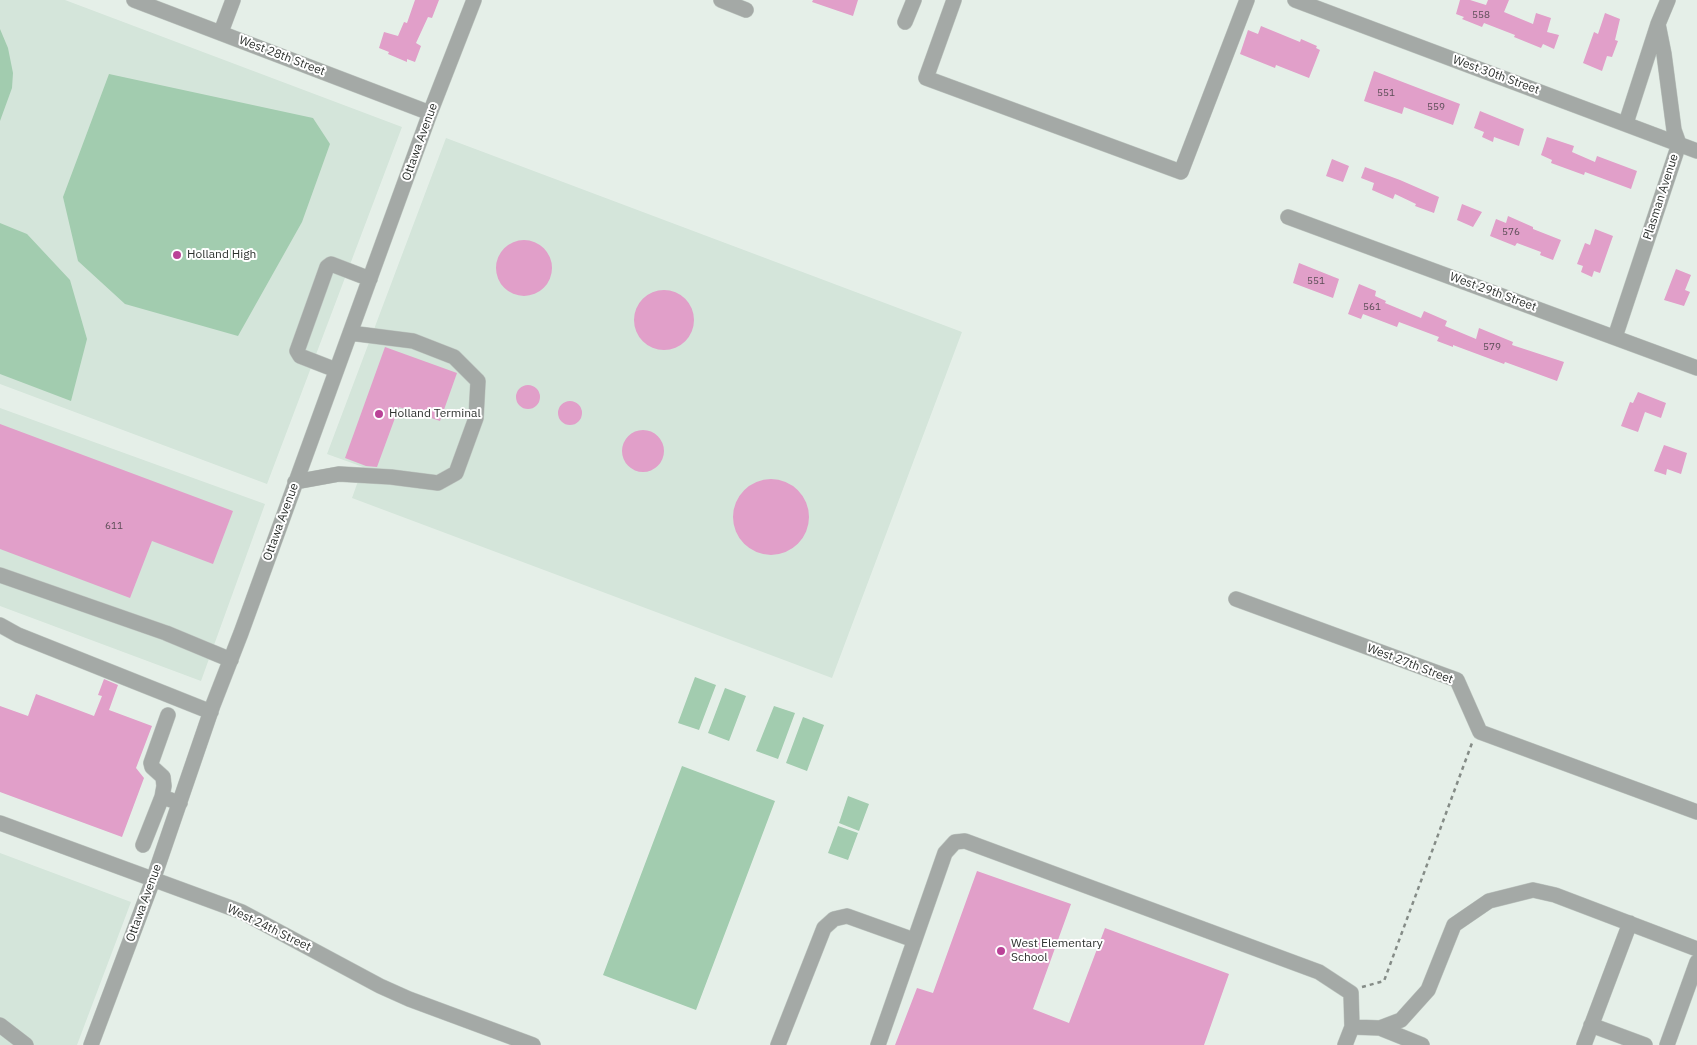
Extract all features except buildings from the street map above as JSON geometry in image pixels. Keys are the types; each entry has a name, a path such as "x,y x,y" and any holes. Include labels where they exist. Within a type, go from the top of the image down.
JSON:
{"street":[{"name":"West 28th Street","path":"134,0 430,114"},
{"path":"220,32 234,0"},
{"name":"Ottawa Avenue","path":"91,1045 153,880 211,712 336,370 474,0"},
{"path":"721,0 746,10"},
{"path":"905,22 914,0"},
{"path":"954,0 926,78 1181,172 1247,0"},
{"name":"West 30th Street","path":"1295,0 1697,151"},
{"path":"1626,123 1658,24 1668,0"},
{"name":"Plasman Avenue","path":"1615,337 1679,144 1674,130 1658,24"},
{"name":"West 29th Street","path":"1288,217 1697,368"},
{"path":"336,370 300,356 297,351 327,267 331,264 370,278"},
{"path":"295,482 339,474 391,477 438,483 456,473 476,418 478,381 454,357 413,341 350,333"},
{"path":"0,575 166,633 231,660"},
{"name":"West 27th Street","path":"1236,599 1457,680 1478,728"},
{"path":"0,625 18,635 211,712"},
{"path":"144,845 162,797 163,778 152,767 151,763 168,715"},
{"path":"1478,728 1480,732 1697,812"},
{"path":"162,797 180,803"},
{"name":"West 24th Street","path":"0,823 242,912 380,986 505,1040 534,1045"},
{"path":"878,1045 945,853 955,842 965,841 1319,972 1351,994 1352,1027 1345,1045"},
{"path":"1380,1028 1401,1020 1428,990 1454,925 1489,901 1533,890 1554,895 1697,948"},
{"path":"778,1045 824,928 834,918 847,916 914,940"},
{"path":"1584,1045 1630,923"},
{"path":"1667,1045 1697,962"},
{"path":"0,1025 26,1045"},
{"path":"1591,1025 1646,1045"},
{"path":"1352,1027 1380,1028 1422,1045"}],"path":[{"path":"1351,994 1353,990 1384,981 1478,728"}],"shaded area":[{"name":"Holland High","path":"0,0 65,0 402,127 267,484 0,384"},
{"name":"Holland Terminal","path":"446,138 962,332 832,678 352,498 363,467 327,454"},
{"path":"0,408 265,504 201,681 0,606"},
{"path":"0,853 131,902 77,1045 0,1045"}],"green space":[{"path":"0,29 8,48 13,73 12,88 0,121"},
{"path":"109,74 313,118 330,144 302,222 238,336 125,304 78,261 63,197"},
{"path":"0,223 27,234 70,280 87,339 71,401 0,374"},
{"path":"695,677 716,685 699,730 678,723"},
{"path":"725,688 746,696 729,741 708,733"},
{"path":"774,706 795,713 778,759 756,751"},
{"path":"803,717 824,725 807,771 786,763"},
{"path":"682,766 775,801 696,1010 603,975"},
{"path":"848,796 869,804 859,831 839,823"},
{"path":"838,826 858,833 848,860 828,853"}],"place":[{"name":"Holland High","path":"177,255"},
{"name":"Holland Terminal","path":"379,414"},
{"name":"West Elementary School","path":"1001,951"}]}
